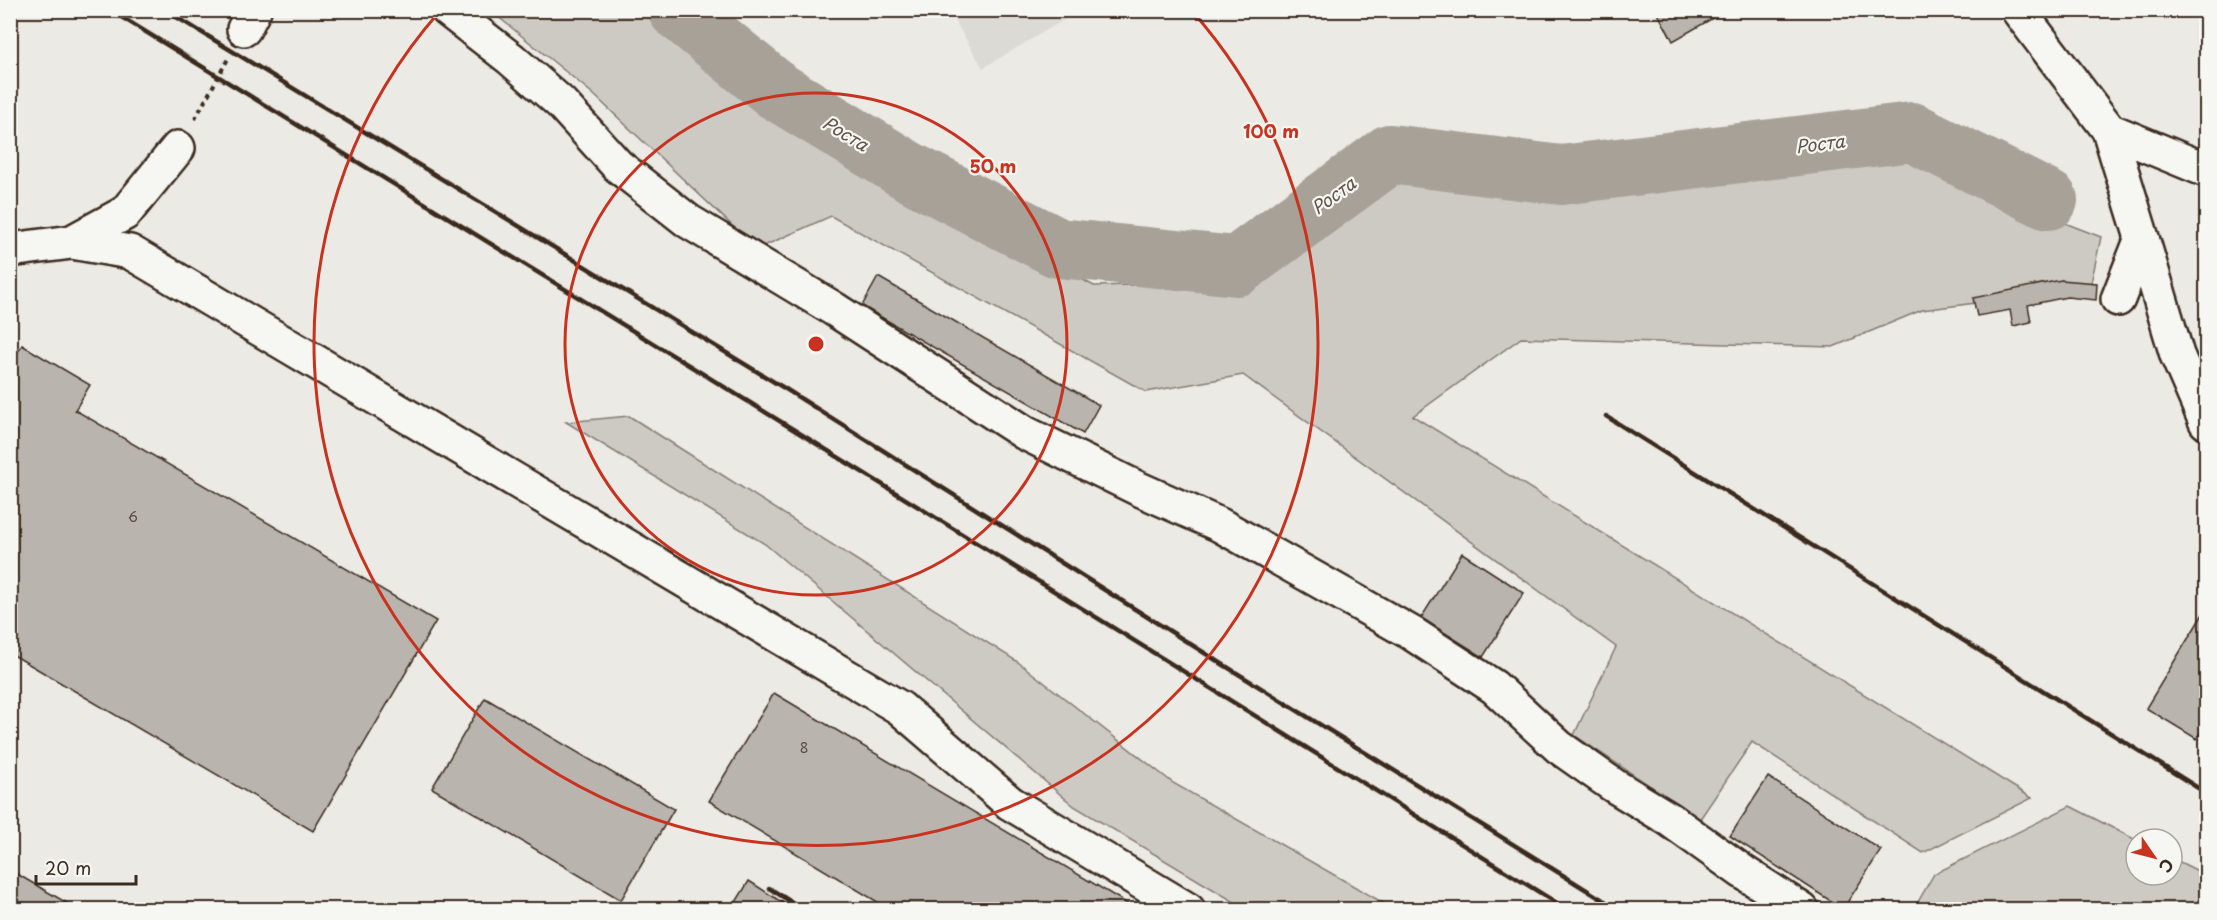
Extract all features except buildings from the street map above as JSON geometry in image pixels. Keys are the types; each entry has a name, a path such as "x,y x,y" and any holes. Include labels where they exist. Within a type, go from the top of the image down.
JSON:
{"street":[{"path":"448,10 511,58 561,103 618,166 688,221 834,309 1025,433 1137,488 1220,525 1413,634 1494,687 1559,747 1613,785 1669,819 1743,872 1802,909"},
{"path":"2018,10 2109,130 2177,355 2206,422"},
{"path":"2109,130 2206,170"},
{"path":"72,242 125,213 178,148"},
{"path":"2118,299 2142,238"},
{"path":"10,250 72,242 130,252 900,708 1010,804 1188,909"}],"path":[{"path":"178,148 243,30"}],"shaded area":[{"path":"491,11 693,11 718,32 831,106 928,196 1094,286 1248,282 1393,172 1568,187 1857,137 2000,198 2101,237 2090,288 1922,310 1833,347 1521,338 1413,416 2032,798 1923,853 1752,742 1700,819 1574,735 1616,647 1243,375 1146,392 831,216 757,249 592,93"},
{"path":"949,11 1079,11 983,68"},
{"path":"629,416 1018,662 1173,783 1394,909 1246,909 1074,806 765,544 566,422"},
{"path":"2070,806 2124,834 2124,887 2184,887 2184,864 2206,875 2206,909 1914,909 1934,874"}],"waterway":[{"name":"Роста","path":"678,10 777,91 910,172 1058,248 1237,266 1390,154 1561,175 1912,132 2048,200"}],"railway":[{"path":"110,10 796,431 1568,910"},
{"path":"165,10 784,388 1619,910"},
{"path":"1606,416 2206,793"},
{"path":"769,888 804,910"}]}
